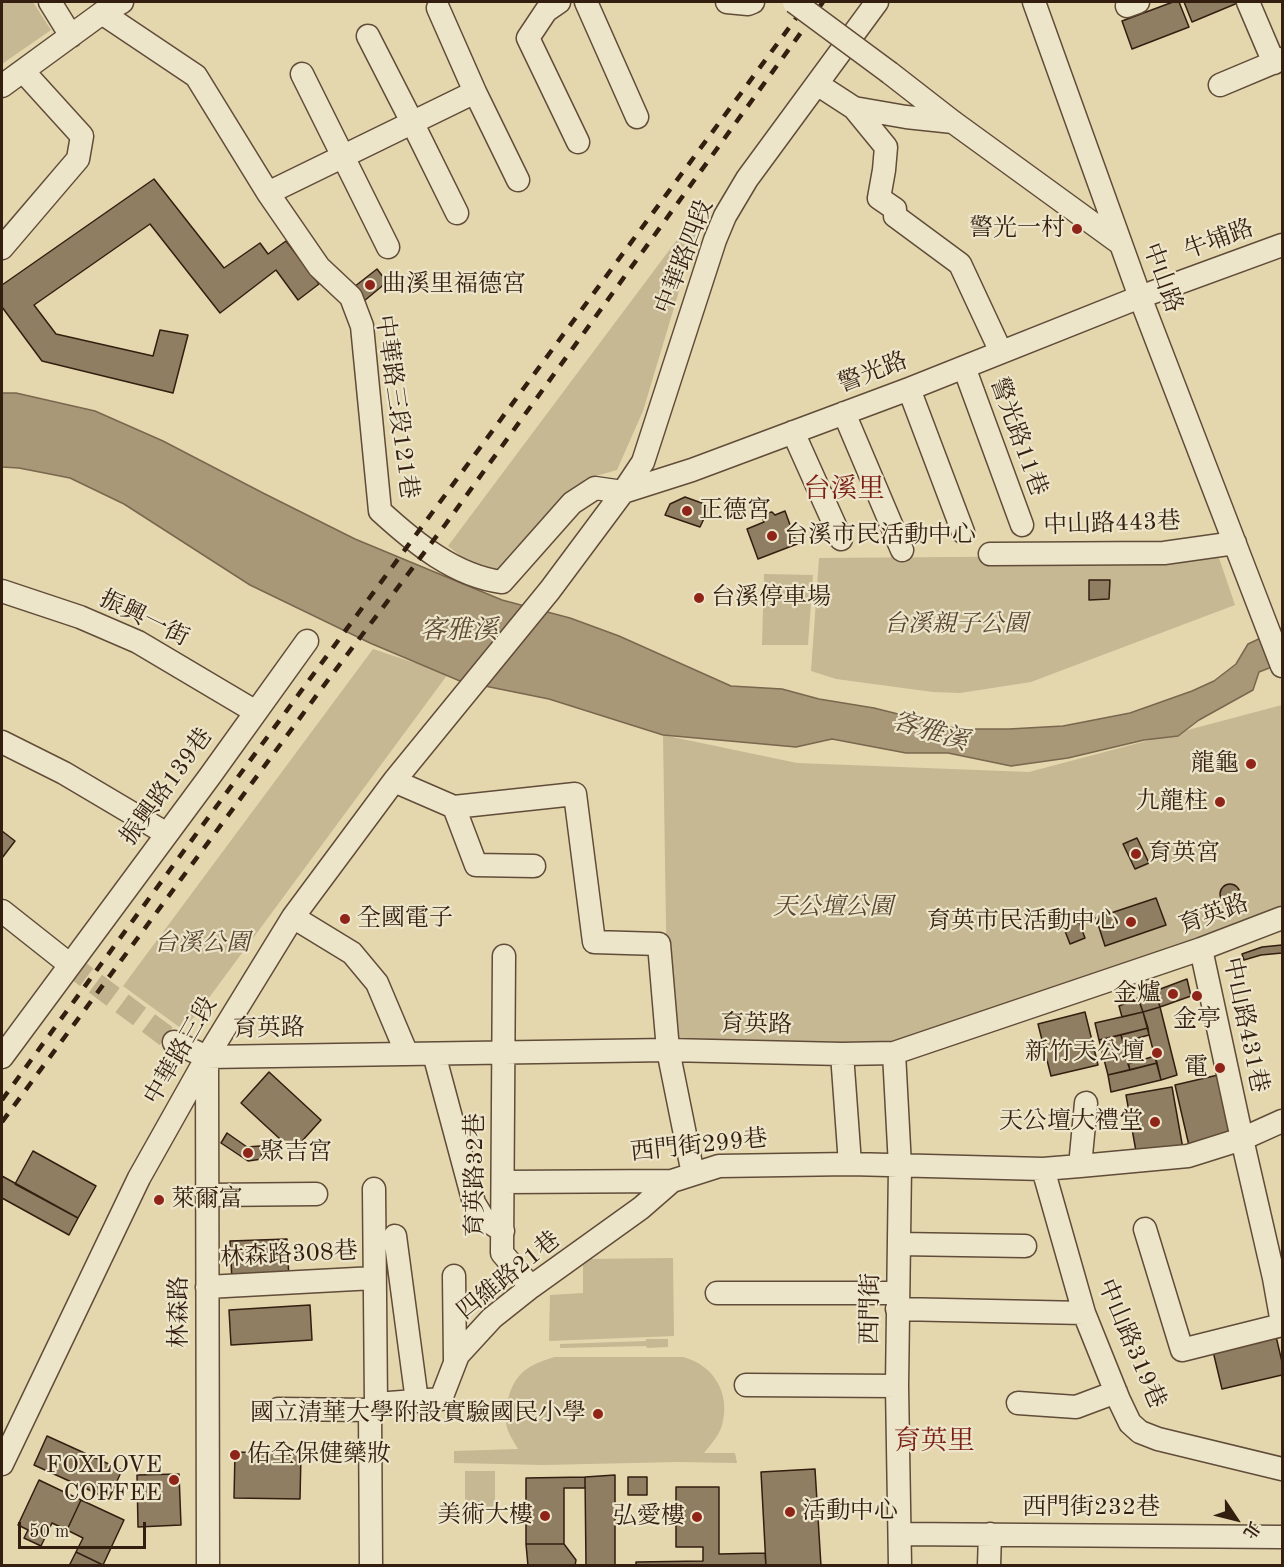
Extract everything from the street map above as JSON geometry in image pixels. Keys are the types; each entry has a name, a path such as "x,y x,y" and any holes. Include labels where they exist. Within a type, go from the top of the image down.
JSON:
{"street":[{"path":"50,2 71,36"},
{"path":"2,86 102,13 122,2"},
{"path":"559,2 546,11 528,38 578,142"},
{"path":"586,2 637,117"},
{"path":"728,2 753,2"},
{"path":"794,2 952,122 1121,244"},
{"name":"中華路四段","path":"623,492 643,462 725,216 747,179 876,2"},
{"name":"中山路","path":"1034,2 1140,297 1282,666"},
{"path":"1220,85 1278,61 1248,2"},
{"path":"438,8 475,92 518,180"},
{"name":"中華路三段121巷","path":"102,13 196,76 268,193 319,267 351,297 362,326 380,511 400,530 449,565 485,580 502,582 572,503 595,488 623,492"},
{"path":"368,36 457,213"},
{"path":"2,248 78,159 82,136 23,71"},
{"path":"302,74 388,247"},
{"path":"817,84 854,108 886,147 879,198 895,209 895,216 960,264 1001,351"},
{"path":"268,193 475,92"},
{"path":"854,108 952,122"},
{"name":"牛埔路","path":"1140,297 1282,245"},
{"name":"警光路","path":"623,492 692,470 909,389 1140,297"},
{"name":"警光路11巷","path":"964,367 1022,525"},
{"path":"909,389 963,532"},
{"path":"844,412 902,550"},
{"path":"794,432 841,539"},
{"name":"中華路三段","path":"2,1464 139,1178 207,1058 293,917 394,781 550,590 623,492"},
{"name":"中山路443巷","path":"990,554 1164,553 1235,543"},
{"name":"振興一街","path":"2,591 80,617 138,642 256,712"},
{"name":"振興路139巷","path":"2,1057 307,641"},
{"path":"2,742 64,773 167,834"},
{"path":"394,781 454,807 575,794 594,942 659,944 682,1178"},
{"path":"454,807 476,865 534,866"},
{"path":"2,911 69,964"},
{"path":"293,917 352,953 377,983 407,1054"},
{"name":"育英路","path":"207,1058 668,1050 894,1053 1201,949 1282,918"},
{"name":"中山路431巷","path":"1201,949 1275,1278 1282,1324"},
{"name":"育英路32巷","path":"504,956 502,1253 531,1287"},
{"path":"174,1042 207,1058"},
{"name":"西門街","path":"894,1053 900,1166 897,1301 900,1566"},
{"path":"434,1054 474,1203 483,1218 502,1232"},
{"path":"842,1054 850,1164"},
{"name":"林森路","path":"207,1058 208,1566"},
{"path":"1080,1166 1086,1103"},
{"path":"168,1126 184,1111 193,1111 200,1116 207,1127"},
{"name":"西門街299巷","path":"503,1182 682,1178 719,1166 850,1164 1043,1169 1188,1156 1242,1139 1282,1121"},
{"name":"中山路319巷","path":"1043,1169 1084,1313 1130,1423 1140,1432 1158,1439 1282,1469"},
{"name":"四維路21巷","path":"278,1409 373,1407 441,1399 458,1355 492,1318 531,1287 682,1178"},
{"path":"371,1566 374,1189"},
{"path":"207,1195 316,1194"},
{"path":"1145,1229 1182,1350 1282,1324"},
{"path":"395,1236 417,1401"},
{"path":"899,1244 1025,1246"},
{"path":"454,1276 455,1361"},
{"name":"林森路308巷","path":"207,1287 374,1278"},
{"path":"717,1293 897,1301 1084,1313"},
{"path":"746,1385 897,1386"},
{"path":"1018,1403 1076,1407 1116,1392"},
{"name":"西門街232巷","path":"900,1534 1282,1537"},
{"path":"989,1566 990,1534"}],"green space":[{"path":"2,2 33,2 51,30 2,64"},
{"path":"706,201 643,411 617,470 585,479 516,567 495,572 472,565 448,546"},
{"name":"台溪親子公園","path":"1218,555 1235,605 1031,682 960,693 933,692 836,679 811,671 819,558"},
{"path":"764,574 813,575 808,645 762,645"},
{"name":"台溪公園","path":"373,649 448,674 197,1014 182,1029 123,986"},
{"name":"天公壇公園","path":"1282,705 1282,916 894,1053 668,1050 663,735 797,763 1029,772"},
{"path":"673,1258 674,1336 549,1341 550,1295 583,1293 583,1259"},
{"path":"646,1339 668,1339 668,1347 560,1348 560,1344 646,1341"},
{"path":"555,1357 683,1357 694,1361 718,1382 724,1402 721,1429 704,1453 735,1453 737,1463 543,1465 454,1463 454,1451 518,1449 505,1420 511,1390 525,1370"},
{"path":"465,1471 495,1471 495,1509 465,1509"}],"water":[{"name":"客雅溪","path":"2,393 16,393 95,411 163,441 355,539 502,600 570,618 619,636 731,686 782,689 819,699 874,708 958,729 1009,729 1063,726 1130,713 1192,691 1214,681 1236,664 1248,644 1282,628 1282,663 1259,672 1253,690 1199,720 1178,736 1144,740 1068,758 1011,766 948,753 906,753 832,739 796,747 663,735 549,699 460,681 370,643 250,585 124,504 70,478 2,467"}],"building":[{"path":"1173,2 1179,2 1189,27 1132,49 1122,21"},
{"path":"1184,2 1240,2 1192,22"},
{"path":"154,179 224,268 260,243 268,254 286,241 319,284 298,300 276,270 220,313 150,224 34,305 56,334 153,356 160,330 188,335 173,393 42,361 2,307 2,285"},
{"name":"曲溪里福德宮","path":"377,269 387,282 364,301 354,287"},
{"name":"正德宮","path":"685,497 710,506 700,527 665,515 670,504"},
{"name":"台溪市民活動中心","path":"785,511 797,544 758,559 747,529 764,522 762,517 766,513 772,512 775,515"},
{"path":"1089,580 1110,580 1109,599 1089,600"},
{"path":"2,831 15,841 2,858"},
{"name":"育英宮","path":"1137,838 1149,863 1135,869 1123,844"},
{"path":"1226,884 1234,884 1240,890 1240,898 1234,904 1226,904 1220,898 1220,890"},
{"name":"育英市民活動中心","path":"1156,898 1166,925 1105,946 1096,918"},
{"path":"1075,912 1085,938 1070,944 1060,918"},
{"path":"1282,945 1282,953 1261,955 1244,960 1242,954 1262,947"},
{"name":"金爐","path":"1187,979 1191,996 1160,1007 1155,991"},
{"path":"1155,991 1160,1007 1143,1012 1138,998"},
{"path":"1138,998 1143,1012 1122,1017 1119,1006"},
{"path":"1160,1007 1177,1075 1161,1080 1143,1012"},
{"path":"1085,1012 1098,1065 1051,1076 1038,1024"},
{"path":"1143,1012 1148,1028 1099,1040 1095,1023"},
{"path":"1148,1028 1149,1035 1123,1042 1121,1035"},
{"path":"1121,1035 1130,1070 1108,1075 1099,1040"},
{"path":"1155,1056 1157,1063 1130,1070 1128,1064"},
{"path":"1157,1063 1161,1080 1111,1092 1108,1075"},
{"path":"269,1072 321,1120 293,1151 241,1103"},
{"path":"1218,1075 1233,1140 1190,1150 1175,1085"},
{"name":"天公壇大禮堂","path":"1172,1087 1183,1149 1137,1157 1126,1095"},
{"name":"聚吉宮","path":"227,1133 247,1147 260,1146 262,1159 248,1161 221,1143"},
{"path":"33,1151 96,1186 78,1218 15,1184"},
{"path":"2,1176 78,1218 69,1235 2,1198"},
{"path":"287,1239 289,1279 232,1281 230,1241"},
{"path":"310,1305 312,1340 231,1345 229,1310"},
{"path":"1275,1332 1282,1362 1282,1375 1222,1389 1212,1347"},
{"path":"47,1436 122,1470 109,1499 34,1465"},
{"path":"235,1452 301,1454 300,1499 234,1498"},
{"name":"活動中心","path":"815,1469 821,1566 766,1566 761,1472"},
{"path":"179,1474 181,1525 138,1527 137,1475"},
{"path":"615,1475 615,1566 586,1566 585,1477"},
{"name":"美術大樓","path":"585,1477 585,1488 564,1488 564,1544 526,1544 526,1478"},
{"path":"628,1477 647,1477 647,1495 628,1495"},
{"path":"39,1480 81,1500 67,1530 52,1523 41,1546 24,1538 28,1530 18,1525"},
{"name":"弘愛樓","path":"676,1487 719,1487 719,1554 765,1553 766,1566 636,1566 636,1562 703,1561 703,1547 676,1547"},
{"path":"81,1500 124,1520 103,1565 76,1552 83,1538 67,1530"},
{"path":"526,1544 564,1544 576,1560 575,1566 528,1566"},
{"path":"76,1552 103,1565 69,1566"}],"tunnel":[{"path":"69,964 174,1042"}],"railway":[{"path":"2,1100 808,2"},
{"path":"2,1122 445,525 823,2"}],"place":[{"name":"警光一村","path":"1077,229"},
{"name":"曲溪里福德宮","path":"370,285"},
{"name":"正德宮","path":"687,511"},
{"name":"台溪市民活動中心","path":"772,536"},
{"name":"台溪停車場","path":"699,598"},
{"name":"龍龜","path":"1251,764"},
{"name":"九龍柱","path":"1220,802"},
{"name":"育英宮","path":"1136,854"},
{"name":"全國電子","path":"345,919"},
{"name":"育英市民活動中心","path":"1131,922"},
{"name":"金爐","path":"1173,994"},
{"name":"金亭","path":"1197,996"},
{"name":"新竹天公壇","path":"1157,1053"},
{"name":"電","path":"1220,1068"},
{"name":"天公壇大禮堂","path":"1155,1122"},
{"name":"聚吉宮","path":"248,1153"},
{"name":"萊爾富","path":"159,1200"},
{"name":"國立清華大學附設實驗國民小學","path":"598,1414"},
{"name":"佑全保健藥妝","path":"235,1455"},
{"name":"FOXLOVE COFFEE","path":"174,1480"},
{"name":"活動中心","path":"790,1512"},
{"name":"美術大樓","path":"545,1516"},
{"name":"弘愛樓","path":"697,1517"}],"district":[{"name":"台溪里","path":"844,490"},
{"name":"育英里","path":"934,1442"}]}
